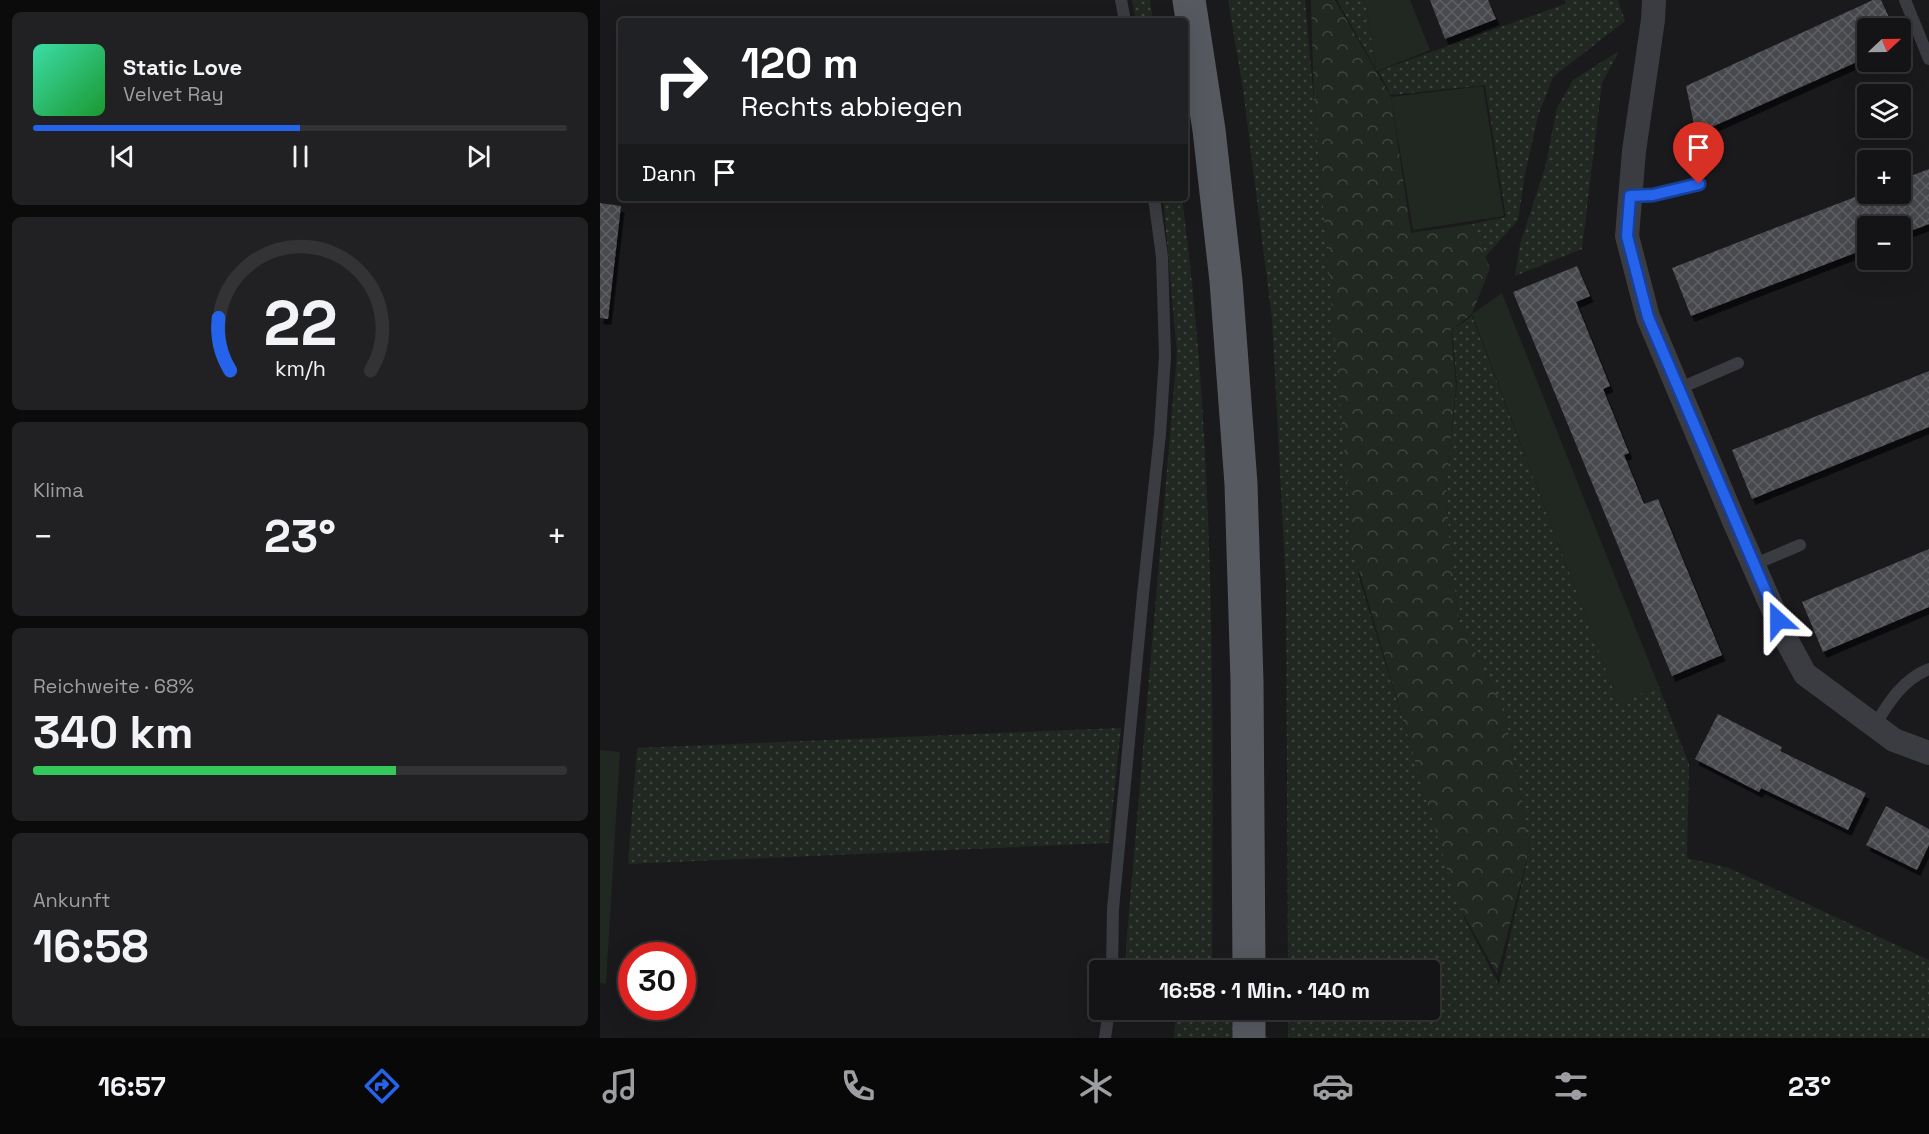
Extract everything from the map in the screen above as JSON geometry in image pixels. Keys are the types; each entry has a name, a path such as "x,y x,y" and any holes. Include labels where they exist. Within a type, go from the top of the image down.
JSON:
{"main road":[{"path":"1189,0 1209,130 1226,281 1240,472 1247,681 1249,960"},
{"path":"1249,1020 1249,1038"}],"street":[{"path":"1654,0 1634,151 1627,236 1648,317 1753,564 1786,639 1805,674 1894,740 1929,753"}],"lane":[{"path":"1120,0 1124,18"},
{"path":"1905,0 1929,59"},
{"path":"1630,196 1653,195 1699,184"},
{"path":"1112,960 1113,909 1160,434 1164,367 1162,257 1154,201"},
{"path":"1678,389 1738,363"},
{"path":"1753,564 1800,545"},
{"path":"1875,725 1905,682 1929,669"},
{"path":"1105,1038 1108,1020"}],"green space":[{"path":"1132,0 1150,0 1153,18 1135,18"},
{"path":"1228,0 1305,0 1359,578 1465,920 1499,985 1530,847 1504,709 1459,621 1450,552 1446,487 1457,385 1452,330 1472,316 1618,701 1659,687 1689,764 1687,858 1729,868 1929,960 1929,1038 1288,1038 1288,1020 1440,1020 1440,960 1288,960 1286,586 1272,319 1243,89"},
{"path":"1311,0 1335,0 1391,97 1411,233 1472,224 1490,268 1472,314 1451,330 1456,387 1446,487 1450,552 1459,621 1504,709 1530,847 1497,974 1457,903 1353,550 1314,102"},
{"path":"1337,0 1365,0 1377,71"},
{"path":"1365,0 1410,0 1430,50 1377,71"},
{"path":"1565,0 1618,0 1625,21 1553,77 1538,116 1525,174 1518,220 1485,257 1472,224 1506,217 1485,85 1391,95 1378,71 1565,4"},
{"path":"1619,51 1602,83 1582,249 1515,276 1520,244 1545,168 1557,108 1573,80"},
{"path":"1483,86 1504,216 1413,230 1391,97"},
{"path":"1163,201 1182,201 1193,294 1207,487 1212,680 1212,960 1126,960 1177,353"},
{"path":"1502,293 1659,687 1618,702 1472,314"},
{"path":"1121,728 1109,843 628,864 637,748"},
{"path":"600,750 620,752 606,984 600,983"},
{"path":"1175,1020 1236,1020 1270,1038 1174,1038"}],"building":[{"path":"1430,0 1488,0 1496,19 1445,39"},
{"path":"1873,0 1881,0 1889,18 1857,18 1857,62 1696,134 1686,86"},
{"path":"1929,169 1929,224 1911,231 1911,216 1857,216 1857,252 1691,316 1672,268 1857,196 1857,204 1911,204 1911,176"},
{"path":"600,203 621,206 608,319 600,318"},
{"path":"1577,266 1590,296 1576,302 1610,386 1603,389 1629,453 1624,455 1644,504 1658,499 1722,655 1672,676 1513,292"},
{"path":"1929,371 1929,427 1752,499 1732,450"},
{"path":"1929,549 1929,607 1823,652 1802,602"},
{"path":"1718,714 1782,747 1780,751 1866,793 1848,830 1761,788 1759,792 1695,759"},
{"path":"1886,806 1929,829 1929,845 1917,870 1866,845"}],"route":[{"path":"1699,184 1653,195 1630,196 1627,236 1648,317 1778,620"}]}
